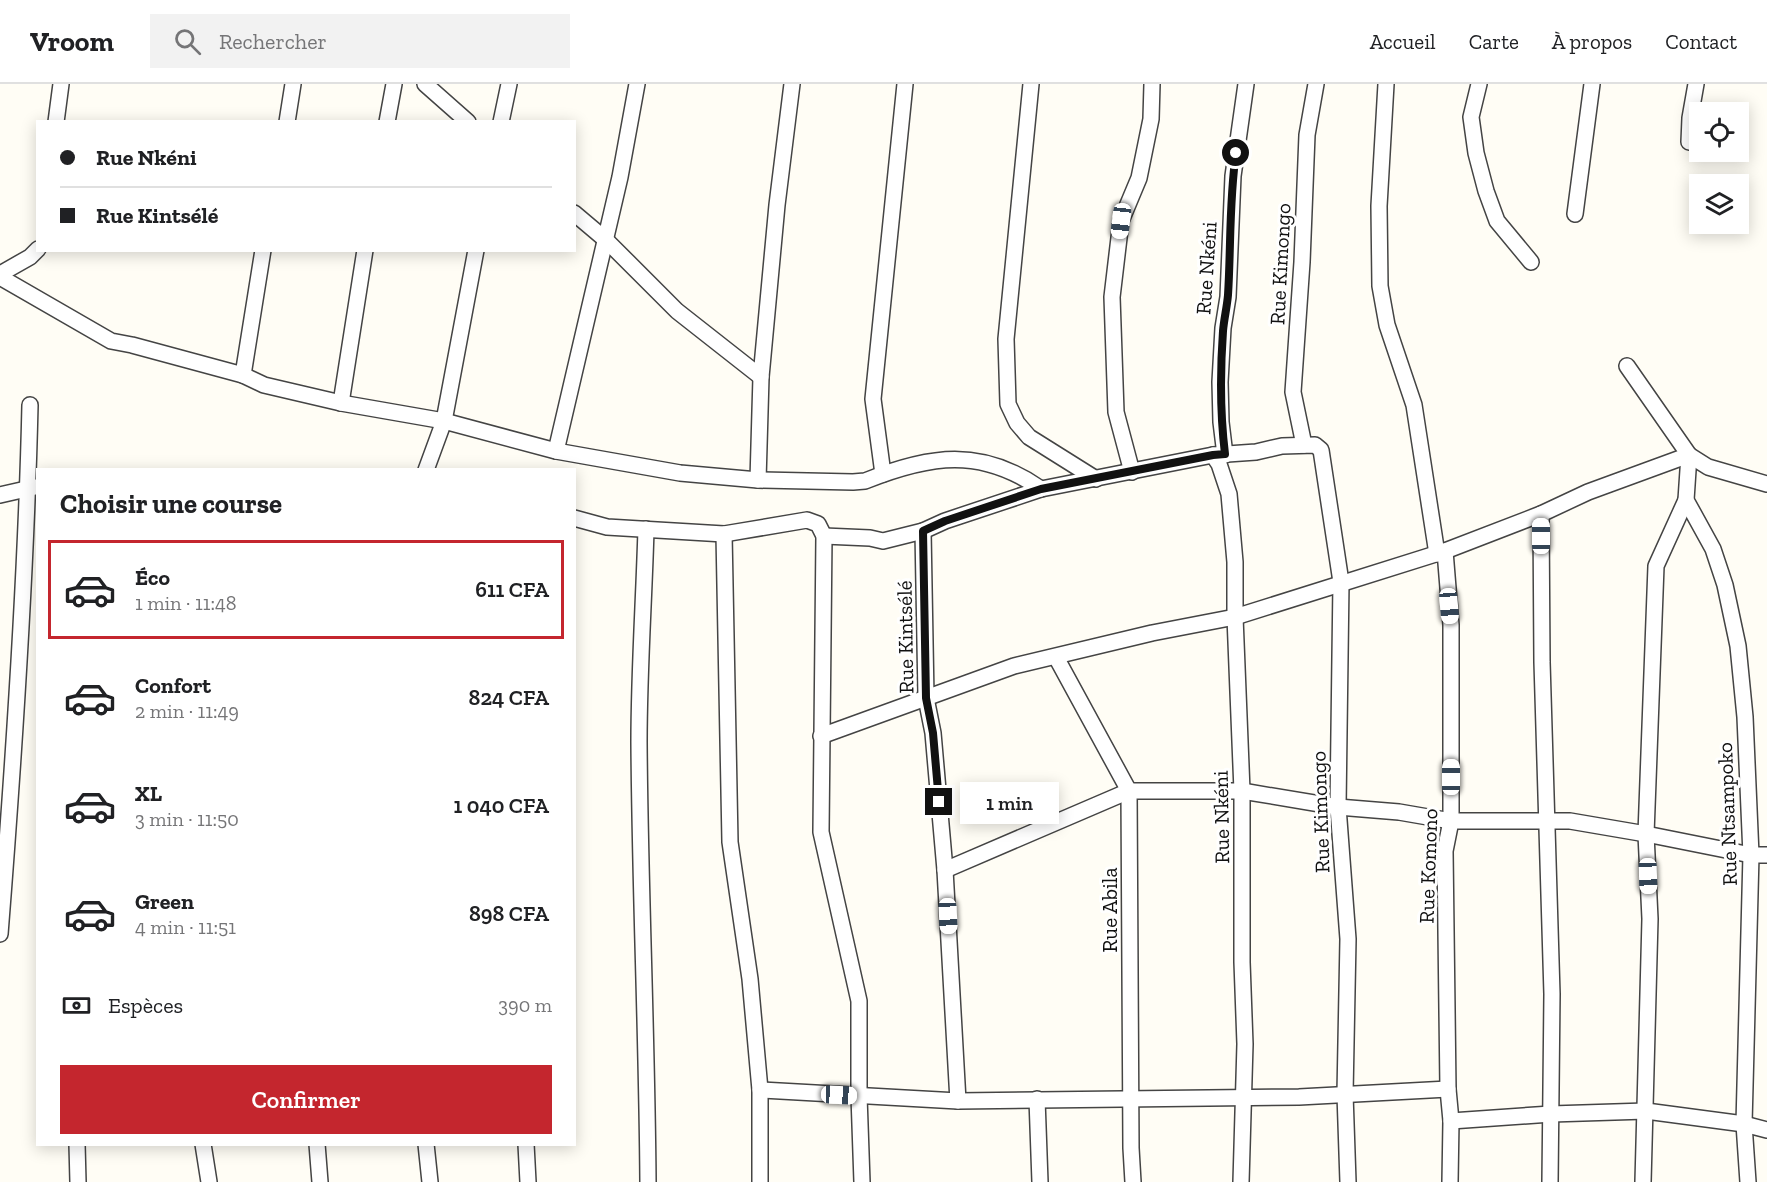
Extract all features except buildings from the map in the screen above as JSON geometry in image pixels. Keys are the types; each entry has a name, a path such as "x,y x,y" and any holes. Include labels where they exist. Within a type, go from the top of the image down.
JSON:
{"street":[{"path":"56,120 61,84"},
{"path":"287,120 293,84"},
{"path":"387,120 394,84"},
{"path":"425,84 466,120"},
{"path":"501,120 509,84"},
{"path":"556,451 620,177 637,84"},
{"path":"758,480 761,377 777,205 792,84"},
{"path":"883,474 873,399 905,84"},
{"path":"1031,84 1006,339 1008,404 1017,423 1029,437 1096,480"},
{"path":"1132,472 1116,411 1112,297 1121,221 1139,178 1151,119 1152,84"},
{"name":"Rue Nkéni","path":"1241,1182 1245,1044 1242,962 1242,791 1235,562 1229,494 1219,464 1219,455 1220,381 1223,328 1228,297 1233,176 1246,84"},
{"name":"Rue Kimongo","path":"1316,84 1307,135 1302,262 1293,392 1309,445 1321,450 1341,582 1338,807 1348,939 1345,1094 1348,1182"},
{"name":"Rue Komono","path":"1386,84 1380,206 1380,286 1388,325 1414,405 1441,552 1451,625 1451,821 1445,851 1448,1089 1451,1121 1450,1182"},
{"path":"1479,84 1472,117 1476,153 1486,191 1497,221 1531,262"},
{"path":"1575,214 1592,84"},
{"path":"1693,102 1696,84"},
{"path":"576,215 606,240 677,311 761,377"},
{"path":"36,251 0,275 111,341 243,375 264,385 341,403 444,421 556,451 680,472 758,480 854,482 865,481 933,459 963,459 997,466 1027,479 1041,489"},
{"path":"243,375 263,252"},
{"path":"341,403 365,252"},
{"path":"427,468 444,421 476,252"},
{"path":"1627,366 1689,454 1708,467 1767,484"},
{"path":"0,934 33,488 30,405"},
{"path":"824,536 870,537 883,541 923,531 945,521 1041,489 1219,455 1256,452 1282,446 1309,445"},
{"path":"1643,1182 1650,919 1646,834 1656,566 1686,501 1689,454"},
{"path":"821,736 1014,666 1152,633 1235,617 1441,552 1689,454"},
{"path":"0,495 33,488"},
{"name":"Rue Ntsampoko","path":"1686,501 1713,549 1725,585 1738,646 1759,855 1744,1124 1748,1182"},
{"path":"1541,514 1542,662 1552,994 1550,1182"},
{"path":"576,519 607,527 724,534 807,520 818,524 824,536 821,832 859,1001 862,1182"},
{"path":"646,529 639,740 648,1182"},
{"name":"Rue Kintsélé","path":"923,531 926,698 933,733 945,870 958,1101"},
{"path":"724,534 730,842 750,979 760,1090 760,1182"},
{"name":"Rue Abila","path":"1056,657 1129,791 1133,1182"},
{"path":"945,870 1129,791 1242,791 1338,807 1399,812 1451,821 1570,821 1759,855"},
{"path":"760,1090 958,1101 1132,1098 1182,1100 1299,1097 1448,1089"},
{"path":"1037,1100 1040,1182"},
{"path":"1451,1121 1551,1114 1646,1112 1744,1124 1767,1130"},
{"path":"77,1146 78,1182"},
{"path":"203,1146 209,1182"},
{"path":"317,1146 320,1182"},
{"path":"426,1146 430,1182"},
{"path":"526,1146 528,1182"}],"route":[{"path":"939,802 933,733 926,698 923,531 945,521 1041,489 1225,454 1221,422 1220,381 1223,328 1228,297 1236,153"}]}
